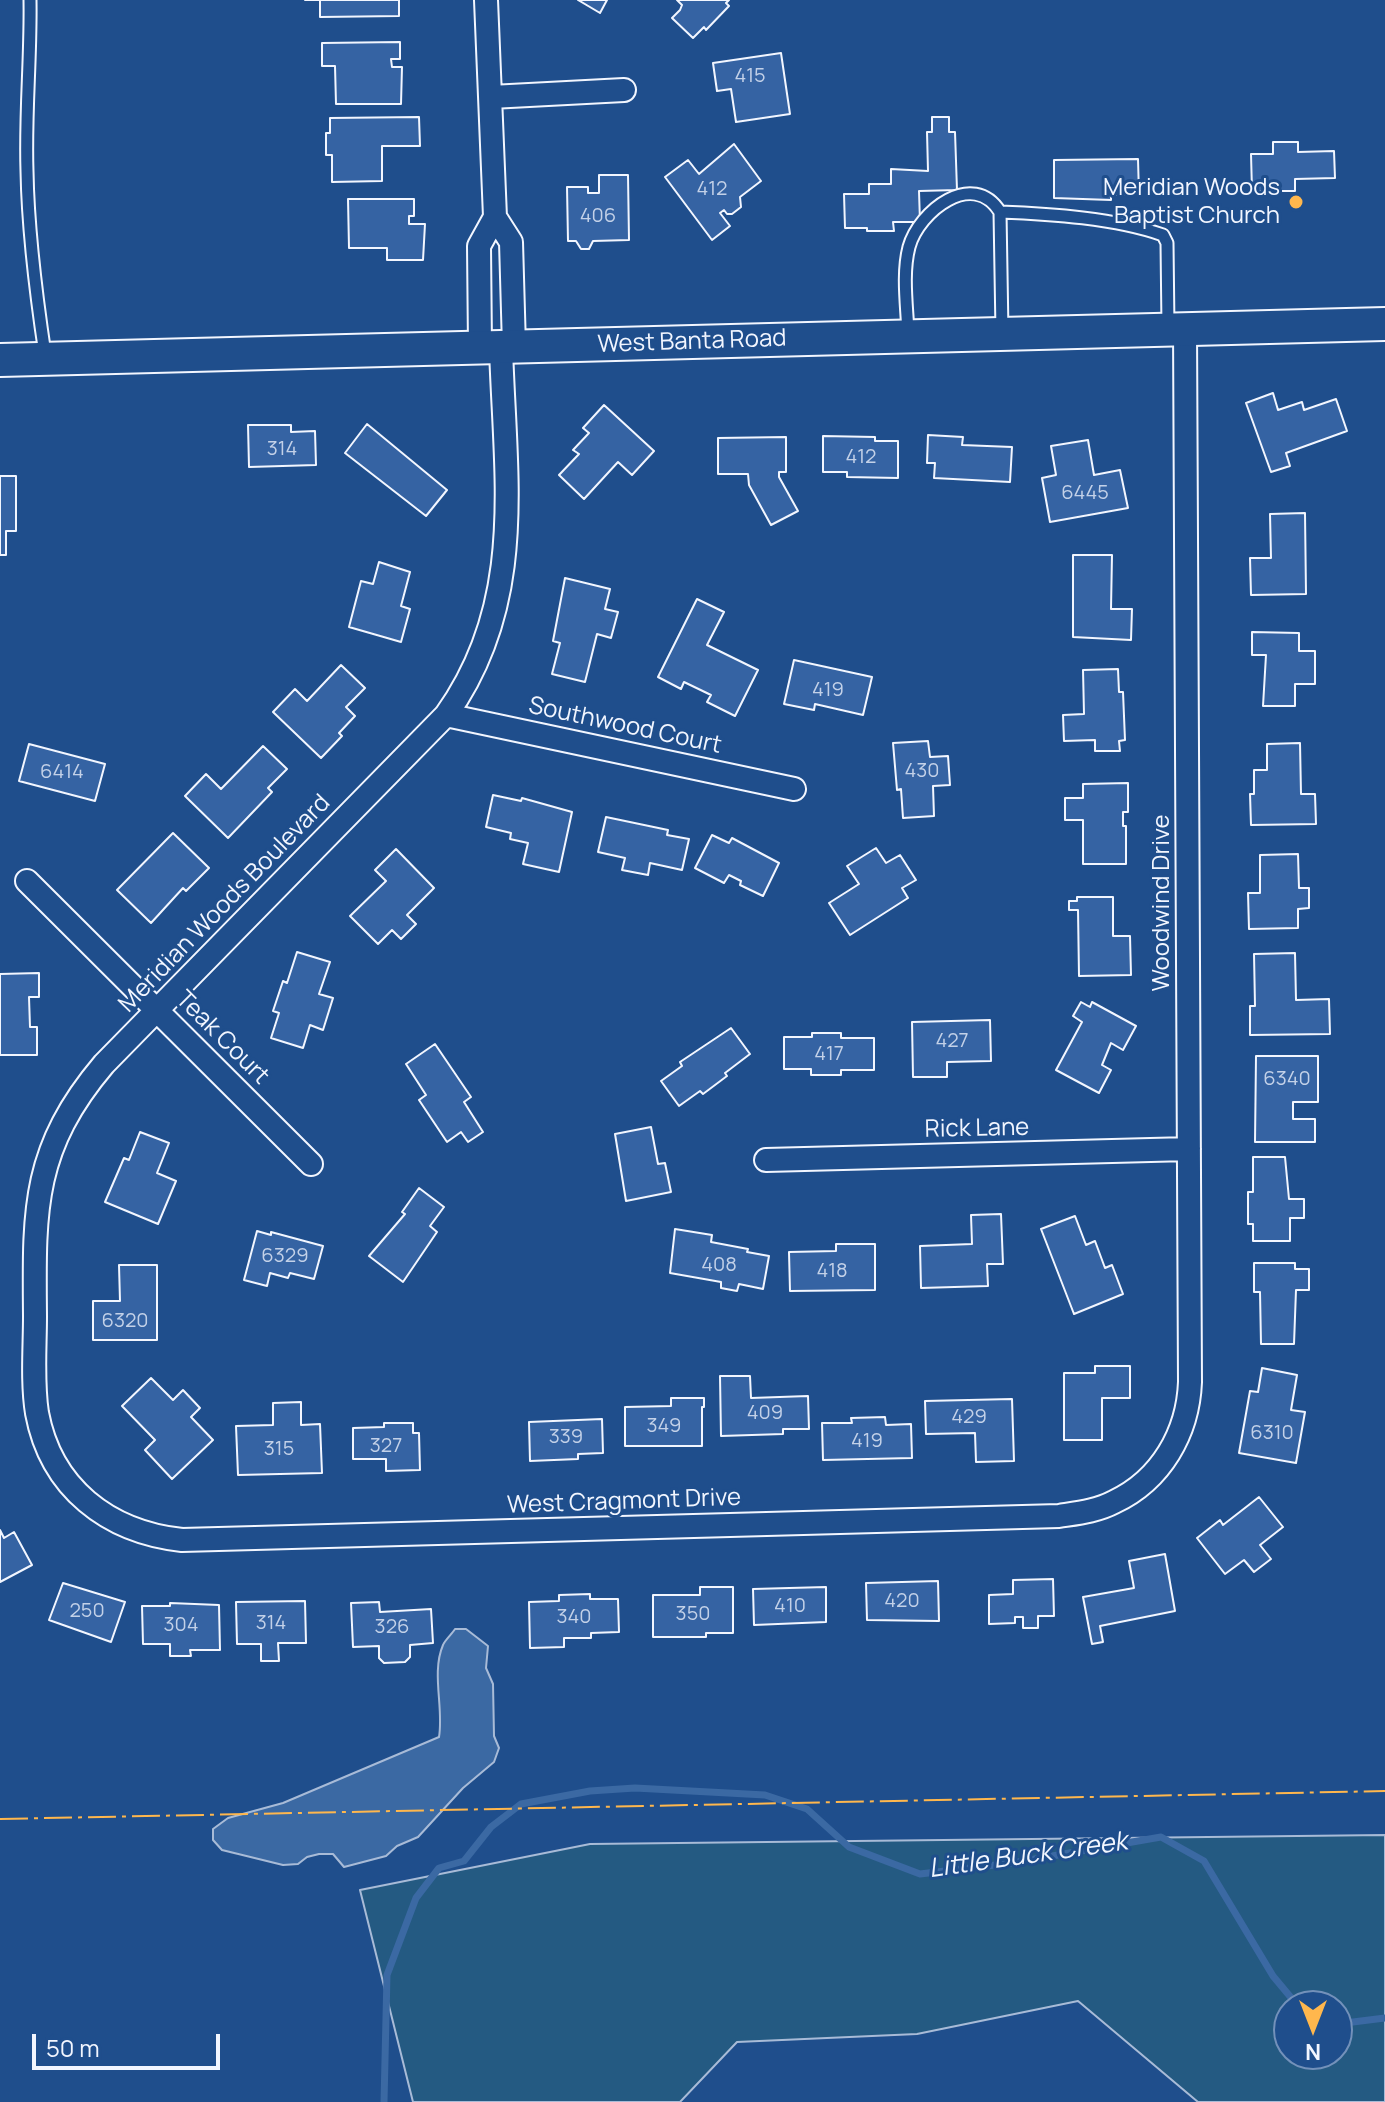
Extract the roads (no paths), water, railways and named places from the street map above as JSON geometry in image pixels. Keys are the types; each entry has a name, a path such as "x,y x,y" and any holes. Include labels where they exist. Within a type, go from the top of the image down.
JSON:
{"street":[{"path":"486,0 495,217 511,242 498,347"},
{"path":"491,97 624,90"},
{"path":"495,217 479,246 498,347"},
{"name":"West Banta Road","path":"0,360 1177,327 1385,324"},
{"name":"Woodwind Drive","path":"1156,1470 1178,1436 1187,1410 1189,1391 1189,1149 1177,327"},
{"name":"Meridian Woods Boulevard","path":"88,1503 66,1480 54,1461 37,1413 35,1248 37,1210 50,1154 70,1111 104,1064 446,715 477,664 494,619 501,586 506,528 498,347"},
{"name":"Southwood Court","path":"446,715 794,789"},
{"name":"Teak Court","path":"27,881 311,1164"},
{"name":"Rick Lane","path":"766,1160 1189,1149"},
{"name":"West Cragmont Drive","path":"88,1503 131,1530 182,1540 1059,1516 1113,1503 1132,1492 1156,1470"}],"lane":[{"path":"30,0 27,170 33,268 45,359"},
{"path":"908,336 906,266 909,245 922,224 940,205 961,194 979,193 993,201 1000,212 1002,333"},
{"path":"1000,212 1053,215 1146,229 1163,235 1167,243 1177,327"}],"waterway":[{"name":"Little Buck Creek","path":"384,2102 387,1975 416,1898 439,1868 464,1861 491,1827 521,1804 590,1791 635,1788 765,1795 807,1809 849,1847 920,1874 1012,1863 1161,1837 1204,1861 1273,1976 1285,1990"},
{"name":"Little Buck Creek","path":"1353,2022 1385,2018"}],"place":[{"name":"Meridian Woods Baptist Church","path":"1296,202"}]}
